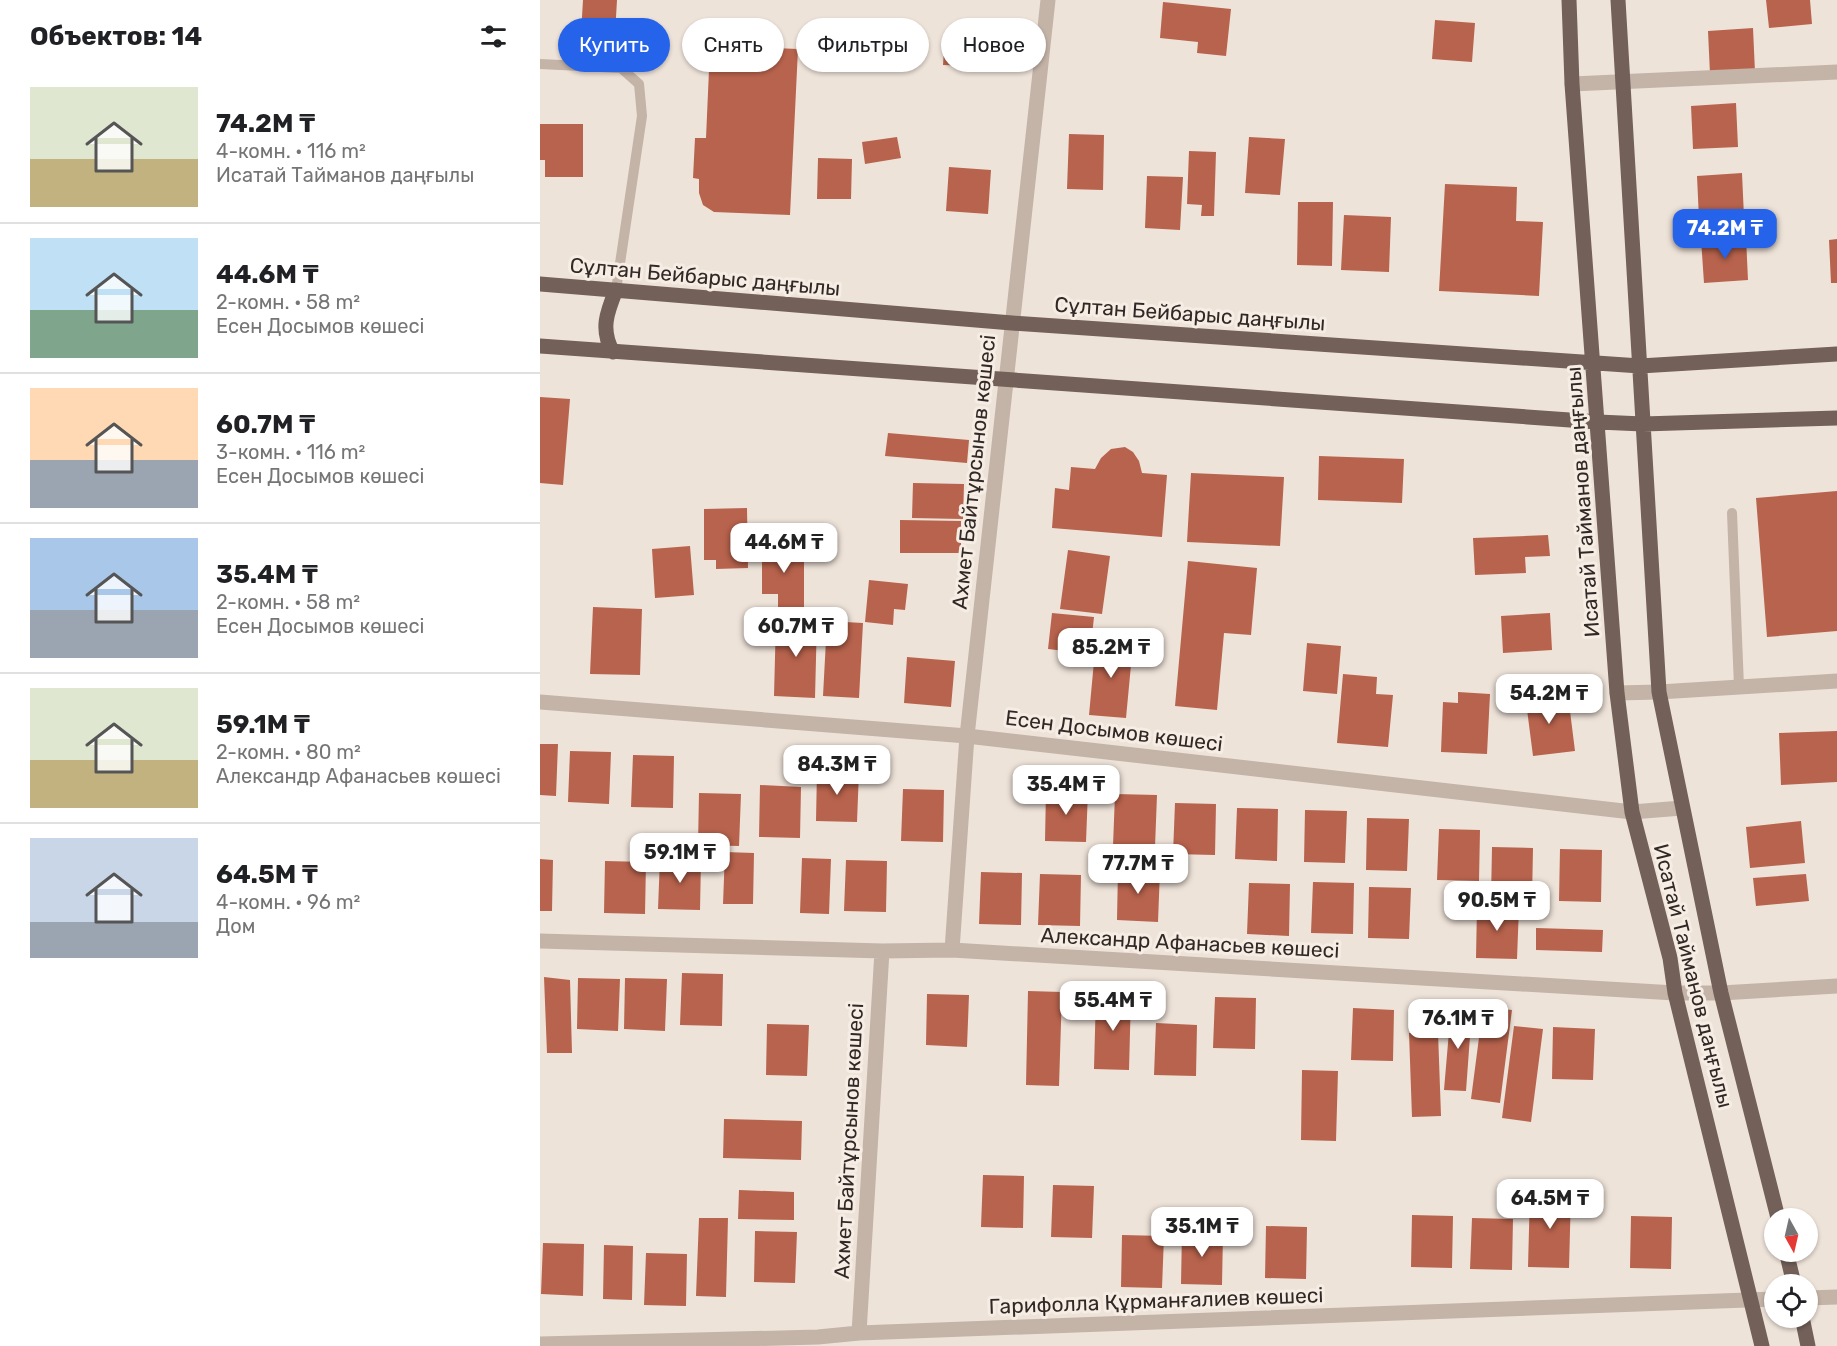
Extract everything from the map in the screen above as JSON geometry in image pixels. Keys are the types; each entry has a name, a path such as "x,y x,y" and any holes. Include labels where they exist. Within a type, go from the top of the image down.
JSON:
{"main road":[{"name":"Исатай Тайманов даңғылы","path":"1569,0 1572,84 1617,693 1632,812 1670,958 1675,993 1762,1346"},
{"name":"Исатай Тайманов даңғылы","path":"1618,0 1659,692 1721,993 1775,1208"},
{"name":"Сұлтан Бейбарыс даңғылы","path":"540,284 1012,323 1640,366 1837,354"},
{"path":"613,352 606,341 604,323 616,290"},
{"path":"540,346 1598,422 1643,424 1837,417"},
{"path":"1804,1328 1808,1346"}],"street":[{"name":"Ахмет Байтұрсынов көшесі","path":"952,950 967,736 1048,0"},
{"path":"1572,84 1837,72"},
{"path":"1617,693 1837,681"},
{"name":"Есен Досымов көшесі","path":"540,702 967,736 1632,812 1682,808"},
{"name":"Александр Афанасьев көшесі","path":"540,941 882,951 952,950 1675,993 1837,987"},
{"name":"Ахмет Байтұрсынов көшесі","path":"859,1333 882,951"},
{"path":"1818,1298 1837,1297"},
{"name":"Гарифолла Құрманғалиев көшесі","path":"540,1344 818,1341 859,1333 1764,1299"}],"lane":[{"path":"540,64 621,68 639,84 642,116 616,290"},
{"path":"1732,513 1739,687"}],"building":[{"path":"583,0 617,0 616,18 582,18"},
{"path":"1766,0 1810,0 1812,24 1769,28"},
{"path":"1163,2 1231,9 1226,56 1197,53 1198,42 1160,38"},
{"path":"1435,20 1475,23 1472,62 1432,59"},
{"path":"1753,28 1755,72 1710,74 1708,31"},
{"path":"784,48 796,49 790,215 714,212 703,205 699,193 699,179 693,178 695,138 706,138 709,72 784,72"},
{"path":"1736,103 1738,147 1693,149 1691,106"},
{"path":"540,124 583,124 583,177 545,177 545,160 540,160"},
{"path":"1069,134 1104,135 1103,190 1067,189"},
{"path":"897,137 901,158 865,164 862,142"},
{"path":"1249,137 1285,139 1280,195 1245,193"},
{"path":"1189,151 1216,152 1214,216 1201,216 1202,205 1187,204"},
{"path":"818,158 852,159 851,199 817,199"},
{"path":"949,167 991,170 988,214 946,211"},
{"path":"1742,173 1744,217 1699,219 1697,176"},
{"path":"1147,176 1183,177 1180,230 1145,228"},
{"path":"1445,184 1517,187 1516,221 1543,222 1539,296 1439,291"},
{"path":"1298,202 1333,202 1332,266 1297,265"},
{"path":"1344,215 1391,217 1389,272 1341,270"},
{"path":"1746,237 1748,280 1704,283 1701,239"},
{"path":"1837,239 1837,283 1831,283 1829,240"},
{"path":"540,397 570,399 563,485 540,483"},
{"path":"888,433 969,440 967,463 885,456"},
{"path":"1125,447 1133,452 1139,461 1142,473 1167,475 1162,537 1052,528 1055,488 1069,490 1071,467 1095,469 1101,458 1111,449"},
{"path":"1319,456 1404,459 1402,503 1318,500"},
{"path":"1191,473 1284,477 1280,546 1187,542"},
{"path":"913,483 964,484 963,519 912,518"},
{"path":"1837,491 1837,631 1767,637 1756,498"},
{"path":"747,508 748,568 716,569 716,560 704,560 704,509"},
{"path":"900,520 961,521 961,553 900,553"},
{"path":"1548,535 1550,556 1525,557 1526,573 1475,575 1473,538"},
{"path":"762,543 804,544 804,611 778,610 778,594 762,594"},
{"path":"690,546 694,595 655,598 652,549"},
{"path":"1068,550 1110,556 1102,614 1060,609"},
{"path":"1188,561 1257,568 1251,635 1224,633 1217,710 1175,706"},
{"path":"869,580 908,584 905,610 894,609 893,625 865,622"},
{"path":"593,607 642,609 640,675 590,674"},
{"path":"1052,613 1094,617 1090,654 1048,649"},
{"path":"1550,613 1552,650 1503,653 1501,616"},
{"path":"776,618 817,619 815,698 774,696"},
{"path":"827,621 863,623 859,698 823,696"},
{"path":"1096,640 1133,644 1126,718 1089,715"},
{"path":"1307,643 1341,646 1337,694 1303,691"},
{"path":"907,657 955,661 951,707 904,703"},
{"path":"1343,674 1377,677 1376,694 1393,695 1388,747 1337,743"},
{"path":"1552,691 1553,705 1569,703 1575,751 1533,756 1525,694"},
{"path":"1458,692 1490,694 1487,754 1441,752 1443,702 1458,703"},
{"path":"1837,731 1837,782 1781,785 1779,733"},
{"path":"540,744 558,744 556,796 540,795"},
{"path":"570,751 611,752 609,804 568,802"},
{"path":"633,755 674,756 673,808 631,807"},
{"path":"817,770 859,771 857,822 816,821"},
{"path":"760,785 801,787 800,838 759,837"},
{"path":"903,789 944,790 943,842 901,841"},
{"path":"1046,789 1088,791 1086,842 1045,841"},
{"path":"699,793 741,794 739,846 698,845"},
{"path":"1115,794 1157,795 1155,847 1113,846"},
{"path":"1175,803 1216,804 1215,855 1173,854"},
{"path":"1237,808 1278,809 1277,861 1235,859"},
{"path":"1305,810 1347,811 1345,863 1304,862"},
{"path":"1367,818 1409,819 1407,871 1366,870"},
{"path":"1801,821 1805,863 1750,868 1746,827"},
{"path":"1439,829 1480,830 1479,881 1437,880"},
{"path":"1492,847 1533,848 1532,900 1491,899"},
{"path":"1560,849 1602,850 1601,902 1559,901"},
{"path":"725,852 754,853 753,904 723,904"},
{"path":"660,858 701,859 700,910 658,909"},
{"path":"802,858 831,859 829,914 800,913"},
{"path":"540,859 553,860 552,911 540,911"},
{"path":"846,860 887,861 886,912 844,911"},
{"path":"605,861 646,862 645,914 604,913"},
{"path":"1118,869 1160,870 1158,922 1117,920"},
{"path":"981,872 1022,873 1021,925 979,924"},
{"path":"1040,874 1081,875 1080,926 1038,925"},
{"path":"1806,874 1809,901 1756,906 1753,878"},
{"path":"1313,882 1354,883 1353,934 1311,933"},
{"path":"1249,883 1290,884 1289,936 1247,934"},
{"path":"1369,887 1411,888 1409,939 1368,938"},
{"path":"1477,906 1519,907 1517,959 1476,958"},
{"path":"1536,928 1603,930 1602,952 1536,950"},
{"path":"682,973 723,974 722,1026 680,1025"},
{"path":"544,977 570,980 572,1053 547,1053"},
{"path":"578,978 620,979 618,1031 577,1029"},
{"path":"625,978 667,979 665,1031 624,1029"},
{"path":"1028,991 1062,992 1059,1086 1026,1085"},
{"path":"927,994 969,995 967,1047 926,1045"},
{"path":"1096,994 1131,995 1129,1070 1094,1069"},
{"path":"1215,997 1256,998 1255,1049 1213,1048"},
{"path":"1483,1007 1512,1010 1500,1103 1471,1099"},
{"path":"1353,1008 1394,1010 1393,1061 1351,1060"},
{"path":"1451,1008 1472,1009 1466,1091 1444,1090"},
{"path":"1156,1023 1197,1025 1196,1076 1154,1075"},
{"path":"767,1024 809,1025 807,1076 766,1075"},
{"path":"1514,1026 1543,1029 1531,1122 1502,1118"},
{"path":"1553,1027 1595,1029 1593,1080 1552,1079"},
{"path":"1438,1032 1441,1116 1412,1117 1409,1033"},
{"path":"1302,1070 1338,1071 1336,1141 1301,1140"},
{"path":"724,1119 802,1121 801,1160 723,1158"},
{"path":"983,1175 1024,1176 1023,1228 981,1227"},
{"path":"1053,1185 1094,1186 1092,1238 1051,1237"},
{"path":"739,1190 794,1192 794,1220 738,1219"},
{"path":"1530,1192 1571,1193 1569,1268 1528,1267"},
{"path":"1412,1215 1453,1216 1452,1268 1411,1267"},
{"path":"1631,1216 1672,1217 1671,1269 1630,1268"},
{"path":"699,1218 728,1218 726,1297 696,1296"},
{"path":"1472,1218 1513,1219 1512,1270 1470,1269"},
{"path":"1266,1226 1307,1227 1306,1279 1265,1278"},
{"path":"755,1231 797,1232 795,1283 754,1282"},
{"path":"1182,1232 1223,1233 1222,1285 1181,1284"},
{"path":"1122,1235 1164,1236 1162,1288 1121,1287"},
{"path":"543,1243 584,1244 583,1296 541,1294"},
{"path":"604,1245 633,1246 632,1300 603,1299"},
{"path":"646,1253 687,1254 686,1306 644,1305"}]}
